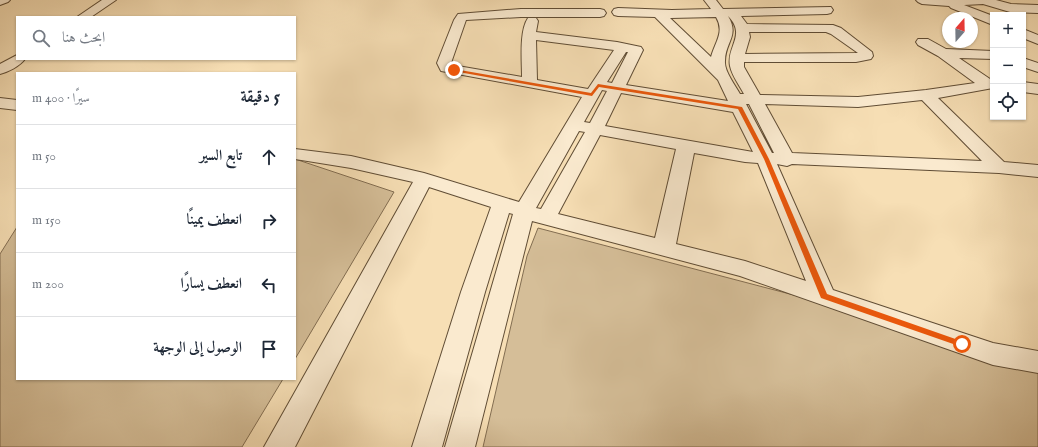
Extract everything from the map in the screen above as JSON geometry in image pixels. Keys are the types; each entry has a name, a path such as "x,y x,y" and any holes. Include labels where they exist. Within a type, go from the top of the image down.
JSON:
{"street":[{"path":"0,1 4,0"},
{"path":"85,16 110,0"},
{"path":"922,0 949,2 984,0 1010,8 1038,9"},
{"path":"949,2 990,20"},
{"path":"617,9 792,5 824,7"},
{"path":"721,6 743,28 744,35 737,59 777,159 824,296"},
{"path":"721,6 727,30 718,56 723,77"},
{"path":"652,7 723,77 738,103 777,159"},
{"path":"600,13 521,13 462,17 444,63 446,68 454,70 529,83 595,90 617,88 738,103 754,99 858,102 926,95 990,85"},
{"path":"528,14 532,17 529,35 529,83"},
{"path":"718,56 737,59 860,58 866,56 866,54 836,31 828,28 743,28"},
{"path":"1026,34 1038,40"},
{"path":"529,35 625,51"},
{"path":"922,42 942,53 990,84"},
{"path":"460,447 524,211 595,129 617,88 625,51"},
{"path":"427,447 473,292 524,211 595,90 625,51"},
{"path":"942,53 990,55"},
{"path":"0,70 16,60"},
{"path":"1026,63 1038,68"},
{"path":"1026,88 1038,89"},
{"path":"926,95 999,167"},
{"path":"0,103 16,105"},
{"path":"574,125 745,157 999,167 1038,171"},
{"path":"664,248 686,147"},
{"path":"296,154 351,162 424,179 524,211 745,269 992,354 1038,362"},
{"path":"279,447 424,179"}],"shaded area":[{"path":"296,159 394,192 296,357"},
{"path":"538,228 1038,359 1038,447 483,447 527,256"},
{"path":"16,229 16,380 282,380 242,447 0,447 0,254"}],"route":[{"path":"454,70 592,94 598,85 740,108 766,159 824,296 962,344"}]}
